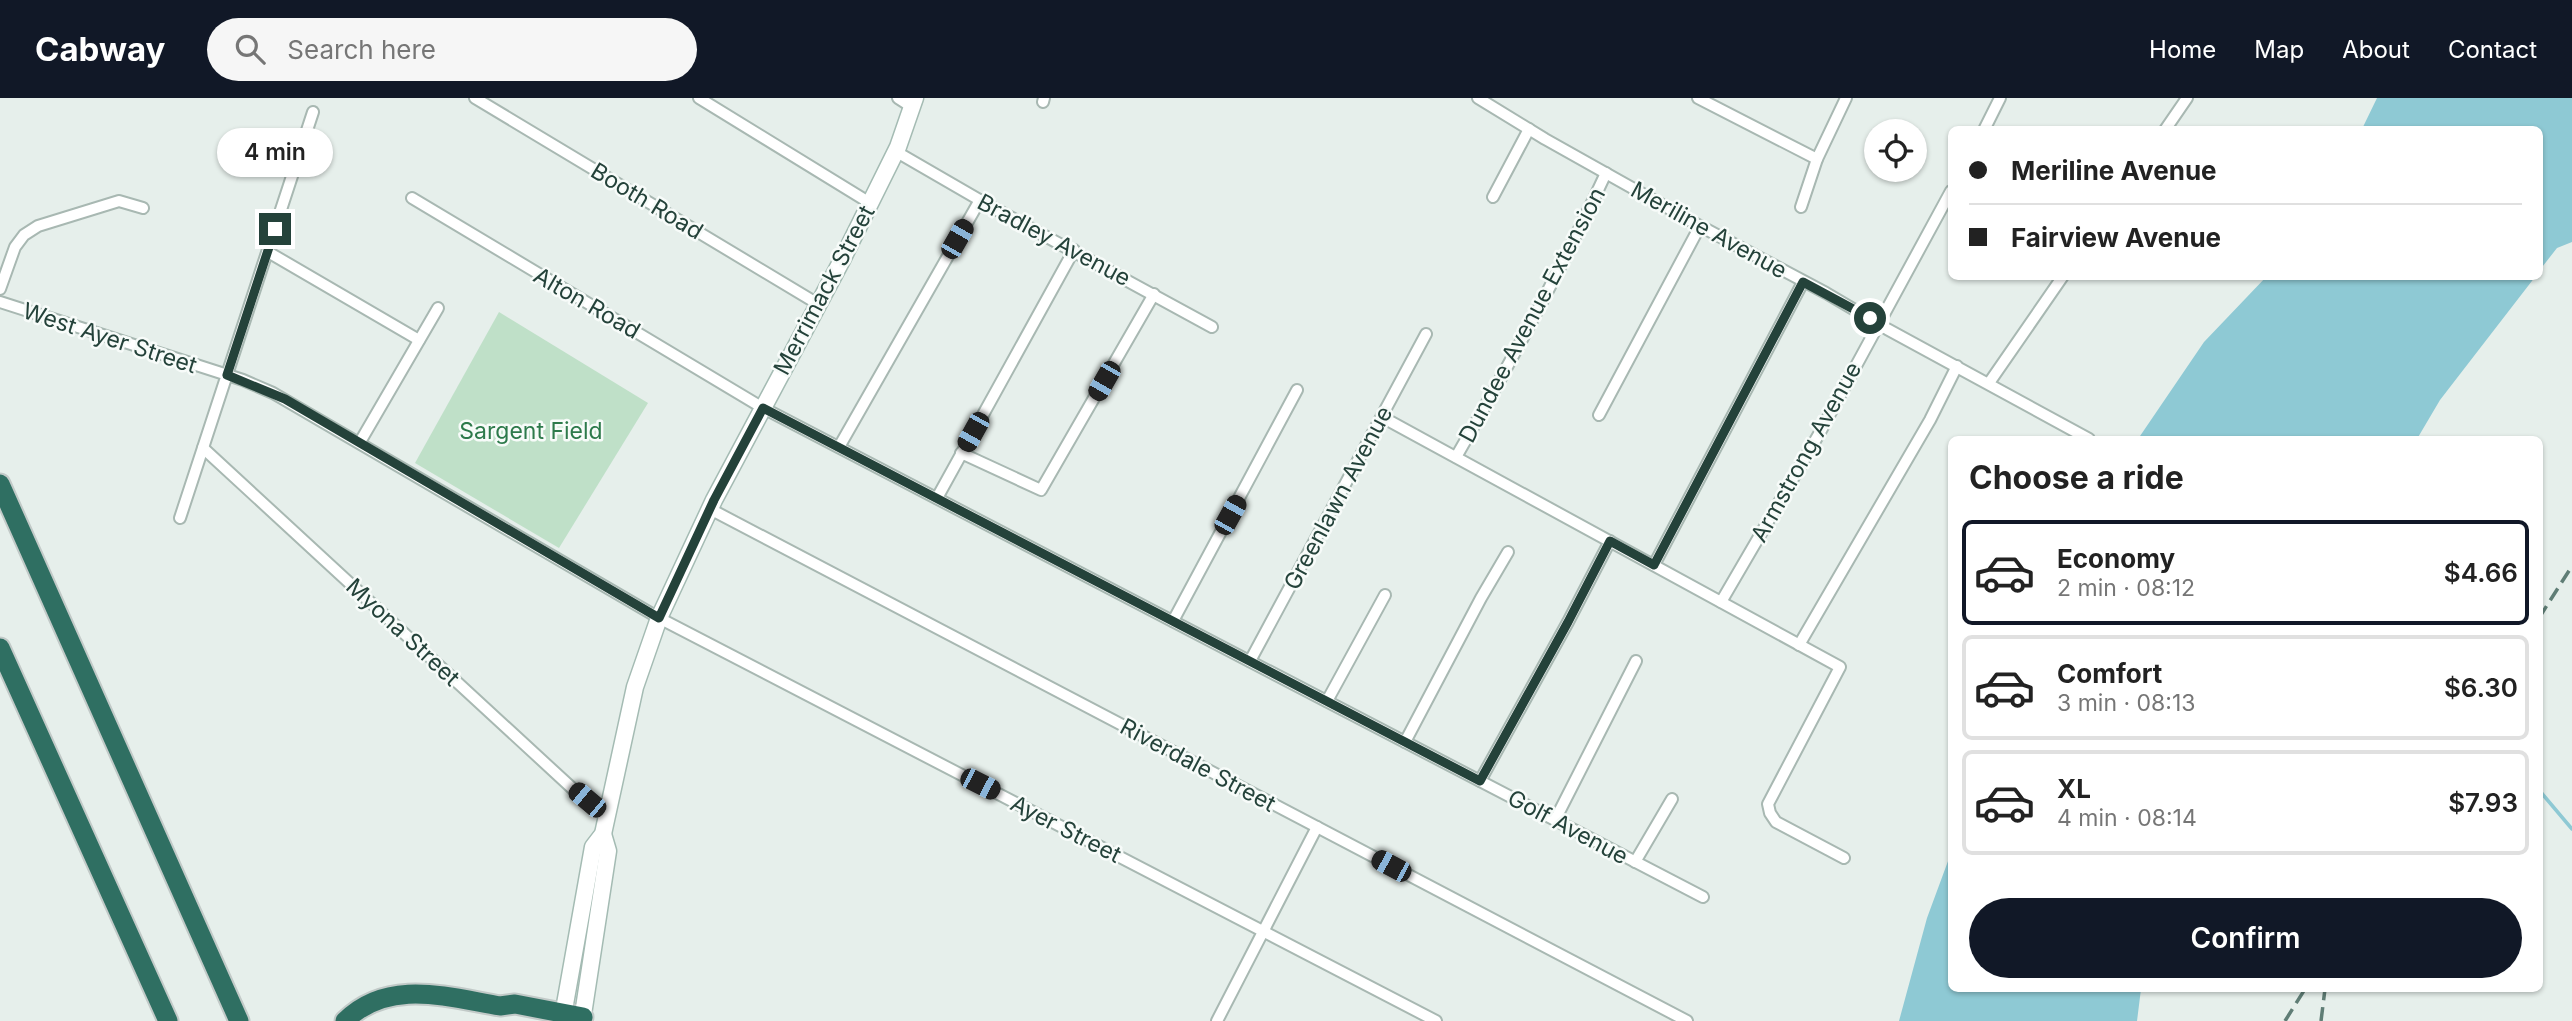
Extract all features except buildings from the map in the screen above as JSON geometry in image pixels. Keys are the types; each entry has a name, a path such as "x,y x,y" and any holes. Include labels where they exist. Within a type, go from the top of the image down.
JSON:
{"highway":[{"path":"0,484 239,1021"},
{"path":"0,648 168,1021"},
{"path":"139,959 156,1021"},
{"path":"345,1021 366,1004 395,994 420,993 500,1006 514,1004 573,1018"},
{"path":"500,1006 524,1021"}],"main road":[{"name":"Merrimack Street","path":"573,1018 593,848 603,834 635,687 659,618 710,509 895,152 908,101"}],"street":[{"name":"Booth Road","path":"475,98 818,304"},
{"path":"699,98 870,202"},
{"name":"Meriline Avenue","path":"1478,98 1699,226 2084,436"},
{"path":"1698,98 1817,159"},
{"path":"1801,207 1817,159 1846,98"},
{"path":"1986,126 2000,98"},
{"path":"2168,126 2187,98"},
{"path":"180,518 313,112"},
{"path":"1493,197 1529,129"},
{"name":"Bradley Avenue","path":"895,152 1212,327"},
{"name":"Dundee Avenue Extension","path":"1457,457 1570,251 1606,173"},
{"name":"Armstrong Avenue","path":"1721,602 1819,434 1948,196"},
{"name":"Alton Road","path":"411,198 763,408"},
{"path":"839,447 980,200"},
{"path":"0,289 15,247 24,235 38,226 119,201 143,208"},
{"path":"1599,415 1699,226"},
{"path":"937,498 1074,250"},
{"path":"268,252 419,340"},
{"path":"1989,383 2060,280"},
{"path":"1654,565 1803,282"},
{"path":"961,453 1041,490 1154,294"},
{"name":"West Ayer Street","path":"0,303 227,375 274,393 659,618"},
{"path":"360,443 438,308"},
{"name":"Greenlawn Avenue","path":"1250,661 1426,334"},
{"path":"1799,645 1930,420 1957,366"},
{"path":"1173,621 1297,390"},
{"name":"Golf Avenue","path":"763,408 1703,897"},
{"path":"1382,417 1840,667 1768,804 1776,822 1844,858"},
{"name":"Myona Street","path":"203,448 573,789 593,804 608,808"},
{"name":"Riverdale Street","path":"710,509 1687,1021"},
{"path":"1480,781 1610,541"},
{"path":"1405,742 1480,598 1508,552"},
{"path":"1327,701 1385,595"},
{"name":"Ayer Street","path":"659,618 1436,1021"},
{"path":"1555,820 1636,661"},
{"path":"1635,862 1672,799"},
{"path":"1217,1021 1317,827"}],"green space":[{"name":"Sargent Field","path":"499,312 648,403 559,548 415,463"}],"water":[{"path":"2377,98 2572,98 2572,242 2557,248 2543,266 2543,126 2363,126"},
{"path":"2263,280 2533,280 2440,400 2419,436 2140,436 2204,342"},
{"path":"1948,861 1948,992 2141,992 2137,1021 1899,1021 1927,918"}],"waterway":[{"path":"2543,795 2572,829"}],"railway":[{"path":"2543,612 2572,566"},
{"path":"2285,1021 2303,992"},
{"path":"2321,1021 2325,992"}],"route":[{"path":"275,229 227,375 285,399 659,618 714,500 763,408 1480,781 1610,541 1654,565 1803,282 1870,318"}]}
